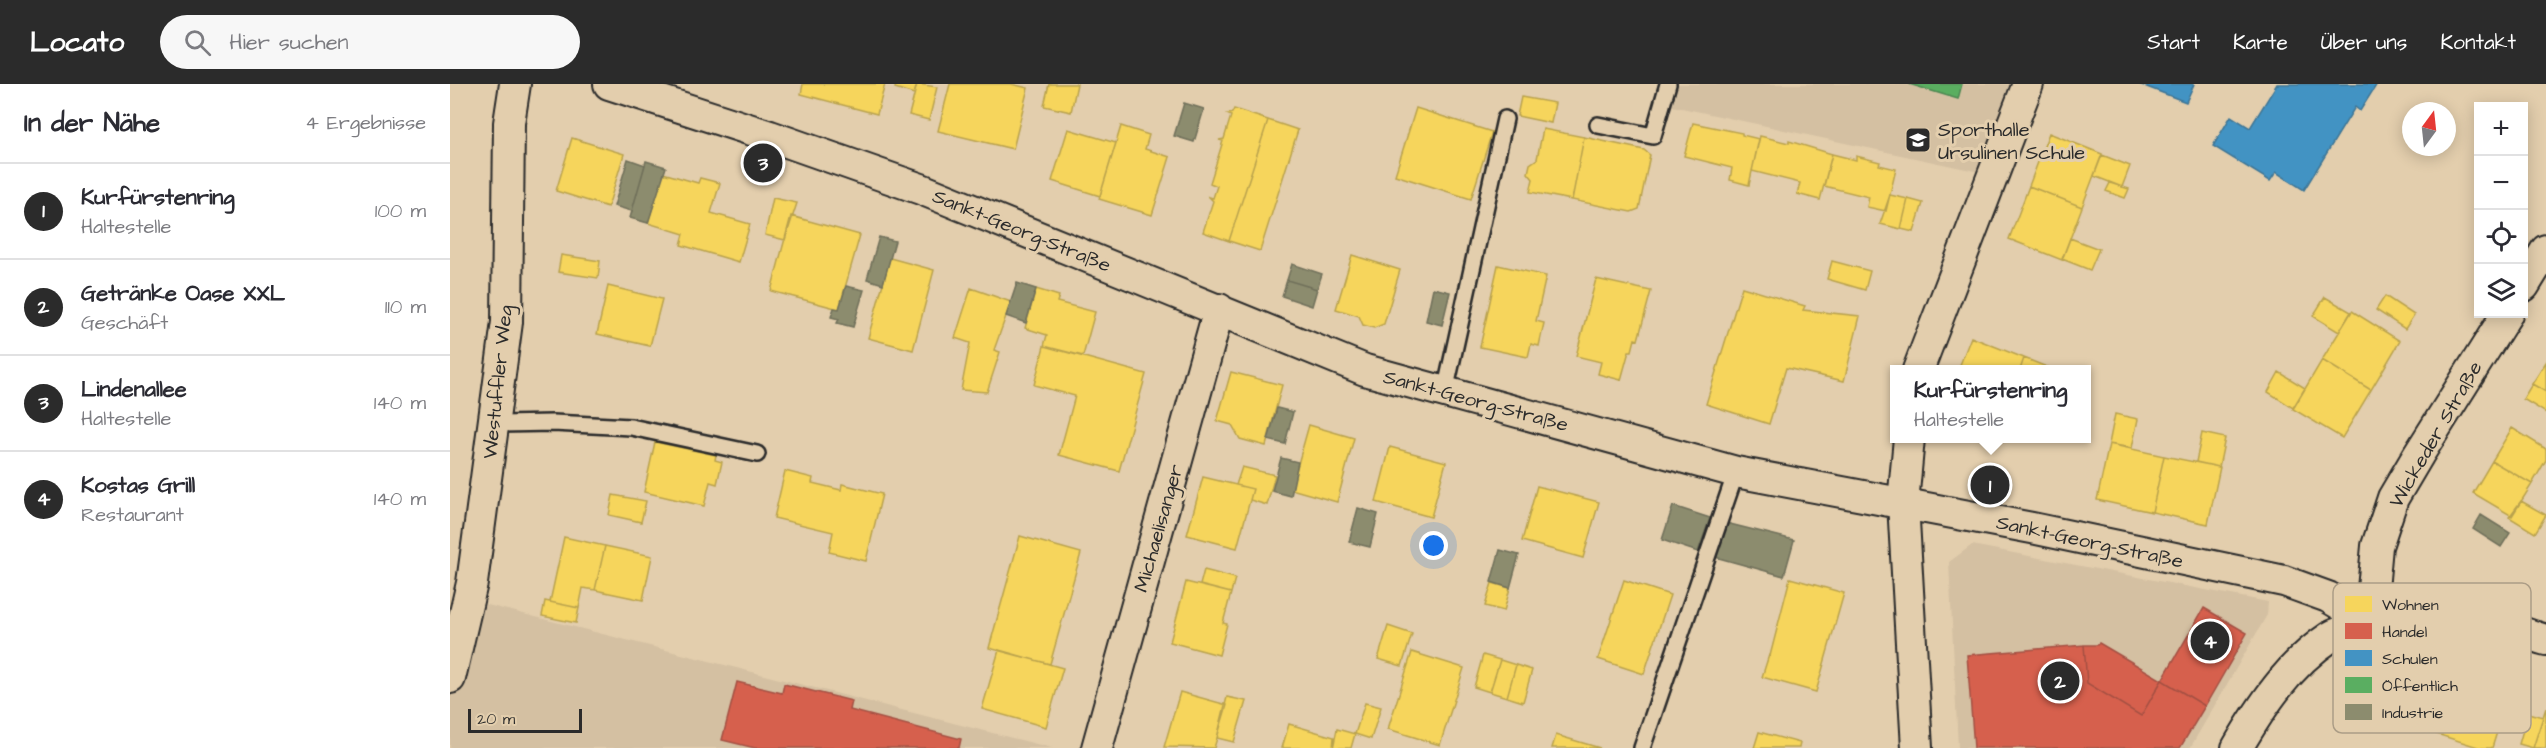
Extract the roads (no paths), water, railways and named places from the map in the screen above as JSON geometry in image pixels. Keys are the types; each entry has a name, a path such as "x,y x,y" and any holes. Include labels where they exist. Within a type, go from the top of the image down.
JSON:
{"street":[{"name":"Westuffler Weg","path":"452,663 472,583 507,322 509,123 515,84"},
{"name":"Sankt-Georg-Straße","path":"609,84 770,136 921,189 1365,369 1736,472 1903,503 2284,581 2333,600"},
{"path":"1920,365 2028,84"},
{"path":"2528,278 2546,250"},
{"name":"Michaelisanger","path":"1096,748 1219,309"},
{"name":"Wickeder Straße","path":"2374,583 2377,546 2394,498 2504,318"},
{"path":"1909,443 1903,503 1917,748"},
{"path":"2237,748 2255,718 2300,662 2333,635"},
{"path":"2531,636 2546,640"}],"lane":[{"path":"1598,125 1653,136 1668,84"},
{"path":"1445,392 1505,118"},
{"path":"494,424 553,423 631,427 756,454"},
{"path":"1642,748 1736,472"}],"place":[{"name":"Sporthalle Ursulinen Schule","path":"1918,140"},
{"name":"Lindenallee","path":"763,163"},
{"name":"Kurfürstenring","path":"1990,485"},
{"name":"Kostas Grill","path":"2210,641"},
{"name":"Getränke Oase XXL","path":"2060,681"}]}
